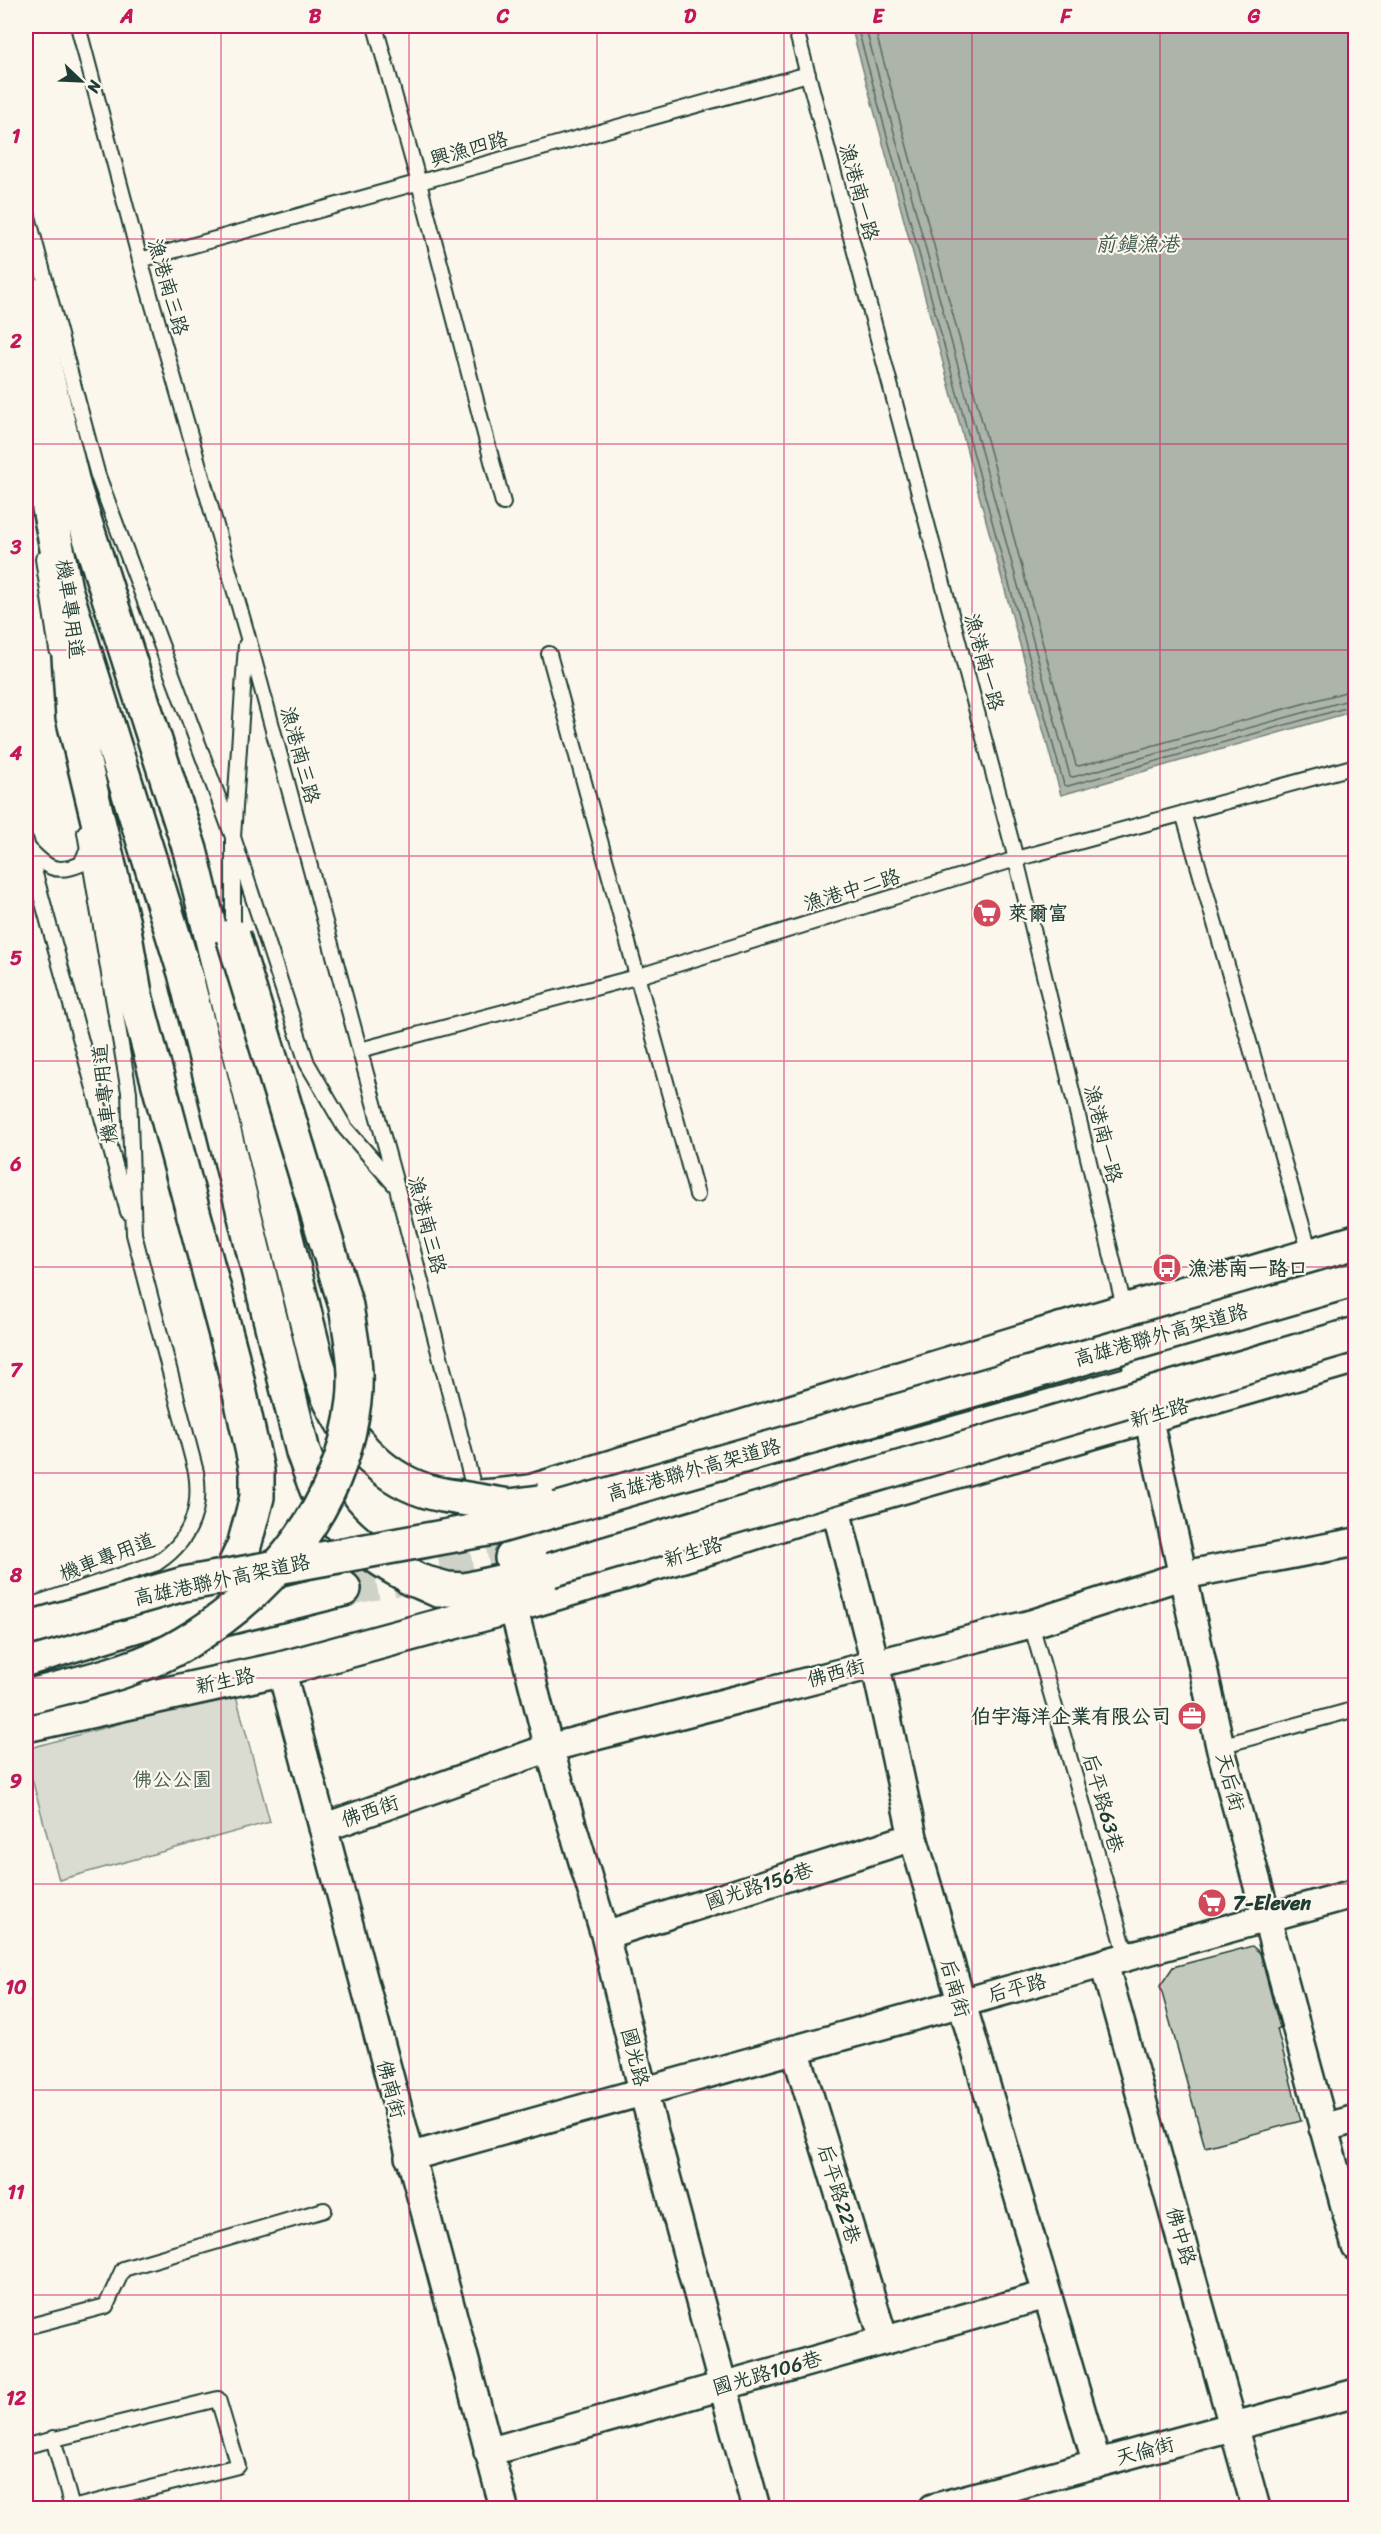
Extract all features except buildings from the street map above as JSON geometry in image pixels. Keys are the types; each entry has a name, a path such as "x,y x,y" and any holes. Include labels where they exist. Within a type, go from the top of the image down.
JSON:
{"main road":[{"path":"26,291 74,488 190,850 316,1359 332,1405 360,1449 384,1470 411,1486 443,1495 509,1506 532,1504 1356,1261"},
{"path":"26,392 65,588 185,973 303,1452 326,1508 356,1541 411,1579 447,1594 477,1602 513,1606"},
{"path":"26,1659 170,1615 194,1604 215,1590 233,1569 244,1546 257,1497 257,1471 232,1357 136,999 123,924 73,717 65,588"},
{"path":"26,1697 139,1665 185,1644 248,1598 283,1562 312,1525 329,1493 344,1450 354,1401 354,1355 345,1306 233,936 190,850"},
{"path":"443,1495 476,1497 530,1492 1062,1329 1356,1242"},
{"name":"高雄港聯外高架道路","path":"26,1629 184,1584 493,1528 1356,1280"},
{"name":"高雄港聯外高架道路","path":"26,1647 188,1602 497,1543 1356,1297"},
{"path":"411,1579 447,1589 465,1590 551,1570 1347,1324"},
{"name":"新生路","path":"512,1558 1141,1381 1187,1361 1347,1324"},
{"path":"1062,1329 1187,1361"},
{"name":"新生路","path":"26,1725 281,1669 513,1606 713,1546 835,1506 1356,1356"},
{"path":"26,1667 344,1590"}],"street":[{"name":"天后街","path":"1125,1311 1150,1416 1220,1746 1356,2247"},
{"name":"后南街","path":"835,1506 875,1663 912,1837 1097,2464"},
{"name":"佛西街","path":"323,1828 549,1748 1031,1624 1184,1575 1356,1542"},
{"name":"國光路","path":"513,1606 549,1748 605,1935 643,2091 756,2508"},
{"name":"佛南街","path":"281,1669 504,2508"},
{"name":"國光路156巷","path":"605,1935 912,1837"},
{"name":"后平路","path":"409,2157 1356,1893"},
{"name":"佛中路","path":"1116,1960 1256,2508"},
{"name":"后平路22巷","path":"795,2049 884,2340"},
{"path":"1323,2128 1356,2119"},
{"name":"國光路106巷","path":"488,2452 1046,2295"},
{"name":"天倫街","path":"933,2508 968,2504 1097,2464 1356,2393"}],"lane":[{"name":"漁港南三路","path":"78,26 140,260 247,634 360,1050 476,1497"},
{"path":"375,26 419,183 503,503"},
{"name":"漁港南一路","path":"795,26 1016,860 1125,1311"},
{"name":"興漁四路","path":"140,260 808,74"},
{"path":"26,209 98,476 233,837 307,1063 345,1128 397,1188"},
{"name":"機車專用道","path":"26,1607 157,1563 180,1544 193,1522 198,1499 196,1472 134,1234 129,1092 40,541"},
{"path":"233,936 233,837 247,634"},
{"path":"549,654 697,1196"},
{"name":"漁港中二路","path":"360,1050 636,977 1016,860 1356,766"},
{"path":"1183,813 1312,1256 1347,1324"},
{"path":"26,844 44,865 54,869 69,869 81,864 88,848"},
{"path":"26,844 134,1234"},
{"name":"后平路63巷","path":"1031,1624 1116,1960"},
{"path":"1220,1746 1356,1709"},
{"path":"26,2327 106,2306 123,2269 324,2210"},
{"path":"26,2446 53,2438 218,2399 238,2466 72,2508 53,2438"}],"green space":[{"name":"佛公公園","path":"235,1692 270,1822 59,1880 26,1749"}],"water":[{"name":"前鎮漁港","path":"851,26 1355,26 1355,711 1061,795"}],"tunnel":[{"path":"344,1589 512,1558"}],"place":[{"name":"萊爾富","path":"987,913"},
{"name":"漁港南一路口","path":"1167,1268"},
{"name":"伯宇海洋企業有限公司","path":"1192,1716"},
{"name":"7-Eleven","path":"1212,1903"}]}
